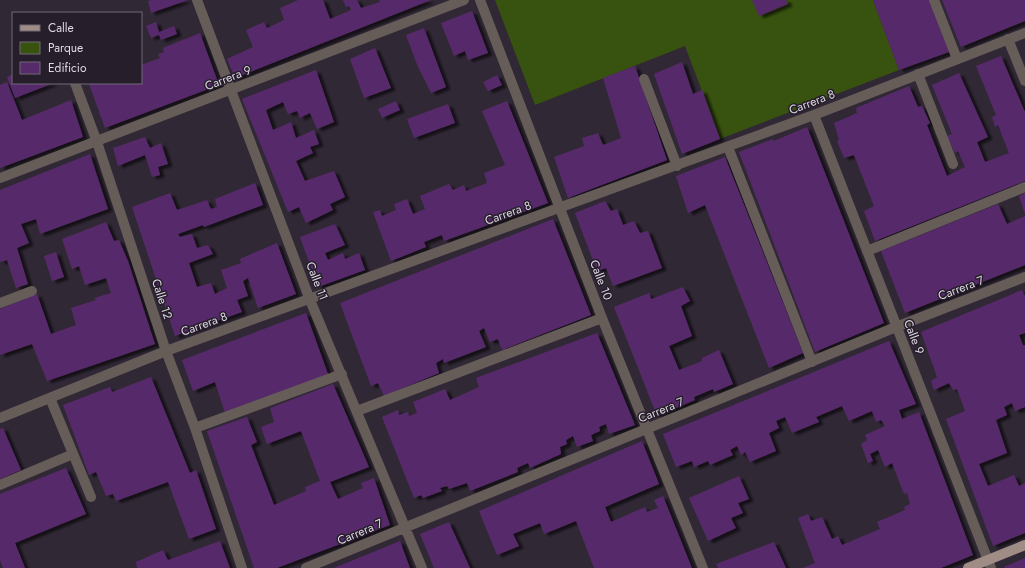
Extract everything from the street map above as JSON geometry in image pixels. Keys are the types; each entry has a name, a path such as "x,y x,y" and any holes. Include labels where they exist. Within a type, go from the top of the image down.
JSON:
{"main road":[{"path":"968,568 989,564 1025,545"}],"street":[{"name":"Calle 11","path":"197,0 310,300 422,568"},
{"name":"Carrera 9","path":"0,178 464,0"},
{"name":"Calle 10","path":"480,0 602,318 703,568"},
{"path":"934,0 957,59"},
{"name":"Carrera 8","path":"0,418 166,351 677,166 814,115 1025,33"},
{"path":"1008,40 1025,81"},
{"path":"918,74 953,164"},
{"path":"644,79 677,166"},
{"name":"Calle 12","path":"75,84 97,142 166,351 195,428 242,568"},
{"name":"Calle 9","path":"814,115 989,564"},
{"path":"728,147 812,362"},
{"path":"867,251 1025,187"},
{"name":"Carrera 7","path":"306,568 896,327 1025,277"},
{"path":"0,303 32,291"},
{"path":"357,411 602,318"},
{"path":"195,428 342,374"},
{"path":"50,398 91,497"},
{"path":"0,485 73,454"}],"green space":[{"path":"495,0 873,0 899,70 720,139 685,46 535,105"}],"building":[{"path":"188,0 151,13 148,1"},
{"path":"298,0 323,0 330,19 351,10 349,6 346,7 343,0 357,0 361,8 380,2 379,0 431,0 235,78 227,59 253,47 246,30 264,22 267,28 284,20 280,8"},
{"path":"752,0 786,0 788,4 759,16"},
{"path":"873,0 929,0 949,52 899,70"},
{"path":"942,0 1025,0 1025,21 961,47"},
{"path":"472,11 488,53 468,60 465,51 454,56 441,23"},
{"path":"156,22 159,32 174,26 177,34 161,40 159,35 151,38 146,26"},
{"path":"424,28 446,87 431,93 418,67 406,35"},
{"path":"200,33 219,85 105,128 89,84 142,84 142,65 160,58 158,54 164,52 163,48"},
{"path":"375,48 391,88 364,98 350,59"},
{"path":"1001,56 1025,112 1025,181 875,241 864,211 874,206 854,155 844,158 837,141 839,140 834,123 857,113 856,108 909,86 918,107 922,106 930,123 927,125 947,176 965,167 958,151 955,153 947,136 952,134 932,85 959,73 988,137 977,142 985,162 1009,153 998,125 995,127 992,117 996,115 976,66"},
{"path":"682,62 693,94 702,90 720,139 682,154 654,74"},
{"path":"635,66 667,160 568,198 554,157 584,146 582,138 598,133 603,145 621,138 603,78"},
{"path":"316,70 334,122 317,129 310,113 300,118 297,111 288,114 283,102 266,110 273,130 291,122 296,138 314,130 319,144 310,147 313,153 296,161 305,181 334,171 345,197 330,204 333,210 306,223 299,207 288,212 242,99"},
{"path":"12,74 12,84 51,84 15,98 7,77"},
{"path":"497,75 502,85 488,91 483,82"},
{"path":"7,82 22,120 71,100 83,137 0,168 0,85"},
{"path":"396,101 400,110 382,118 378,109"},
{"path":"507,101 548,203 444,241 442,235 424,242 426,247 391,261 373,212 380,210 382,216 396,210 394,204 407,199 413,214 425,209 420,196 449,184 453,190 464,185 466,191 487,183 484,173 505,165 482,111"},
{"path":"448,104 455,123 414,138 407,119"},
{"path":"807,127 884,323 815,352 739,152 773,139 774,141"},
{"path":"145,137 150,148 161,143 168,164 158,167 160,175 152,177 145,155 118,166 113,148"},
{"path":"90,154 108,209 40,234 36,219 21,224 29,243 17,248 28,284 16,288 7,260 0,262 0,190"},
{"path":"725,157 803,353 769,368 705,205 688,213 676,176"},
{"path":"255,183 263,205 204,227 203,225 178,234 180,237 192,234 197,248 208,245 213,254 189,263 197,287 211,283 215,294 227,288 221,270 241,263 240,259 277,243 296,294 258,308 248,278 243,281 248,296 237,300 242,312 175,336 132,207 170,193 177,210 207,200 211,209 217,207 215,199"},
{"path":"1025,193 1025,214 1019,196"},
{"path":"605,201 611,211 617,209 623,225 634,221 640,233 648,231 662,268 613,286 606,268 597,271 575,213"},
{"path":"998,204 1007,224 1025,216 1025,265 905,313 881,251"},
{"path":"553,219 591,315 502,350 498,339 490,342 484,328 479,331 486,347 444,363 443,359 436,363 439,373 384,396 378,383 371,386 340,303"},
{"path":"106,222 114,241 119,240 128,261 155,344 47,381 32,344 0,355 0,309 37,294 51,334 76,325 71,308 96,300 94,298 111,293 106,278 85,285 79,266 72,269 62,239"},
{"path":"335,224 345,245 325,253 328,260 343,253 345,259 359,253 365,270 318,287 300,237"},
{"path":"56,252 64,277 52,281 44,256"},
{"path":"683,287 690,301 681,306 692,336 669,346 679,370 702,361 702,358 719,350 733,384 714,392 713,389 694,397 695,400 657,416 614,307 649,293 651,299"},
{"path":"1022,290 1025,296 1025,333 1019,335 1023,345 1025,345 1025,407 1015,411 1012,403 1004,407 1007,415 996,420 1007,453 979,464 988,486 1014,475 1019,486 1025,483 1025,533 993,546 946,419 965,411 957,389 953,390 949,383 934,390 931,381 937,377 921,332"},
{"path":"306,313 328,374 225,413 215,382 193,391 182,360"},
{"path":"597,333 635,425 609,434 606,424 599,427 600,431 591,435 593,441 577,447 573,436 566,440 567,444 560,447 561,454 530,468 528,463 517,468 518,472 470,491 467,483 449,489 447,486 440,488 442,491 423,498 421,495 414,498 382,417 398,410 399,415 408,412 409,416 417,413 413,402 445,389 450,400 479,387 476,378"},
{"path":"889,341 916,404 899,410 902,419 919,412 973,555 941,568 803,568 815,563 798,518 808,514 811,521 822,517 832,539 838,536 842,545 880,529 877,522 905,510 904,507 910,504 907,493 904,494 892,463 885,467 878,450 870,454 873,461 868,463 861,444 867,440 865,435 885,426 881,420 876,422 872,411 849,421 842,406 816,417 819,422 792,433 785,417 776,421 779,428 769,433 776,451 750,462 745,452 741,455 737,446 730,450 733,455 710,465 708,461 694,467 692,461 676,467 663,434"},
{"path":"151,377 190,473 196,470 216,529 189,539 168,482 116,501 113,494 106,496 96,472 89,475 63,405 110,387 112,392"},
{"path":"333,384 369,467 330,482 338,499 363,488 361,483 374,478 390,525 277,568 254,568 207,431 247,417 257,442 251,445 274,505 306,491 305,487 320,481 301,431 267,444 261,427 274,422 270,408"},
{"path":"3,428 21,470 0,479 0,429"},
{"path":"642,441 659,484 605,507 611,522 645,507 647,512 658,508 654,500 663,496 692,568 594,568 576,521 544,534 540,523 513,534 519,546 497,555 479,511"},
{"path":"66,468 86,514 15,543 25,568 3,568 0,560 0,494"},
{"path":"739,476 749,499 738,503 743,513 731,518 736,528 708,541 689,498"},
{"path":"449,522 470,568 434,568 420,534"},
{"path":"220,541 230,568 137,568 136,562 163,550 168,560"},
{"path":"400,541 410,568 334,568"},
{"path":"774,542 786,568 718,568 716,564"},
{"path":"1025,558 1025,568 1004,567"}]}
